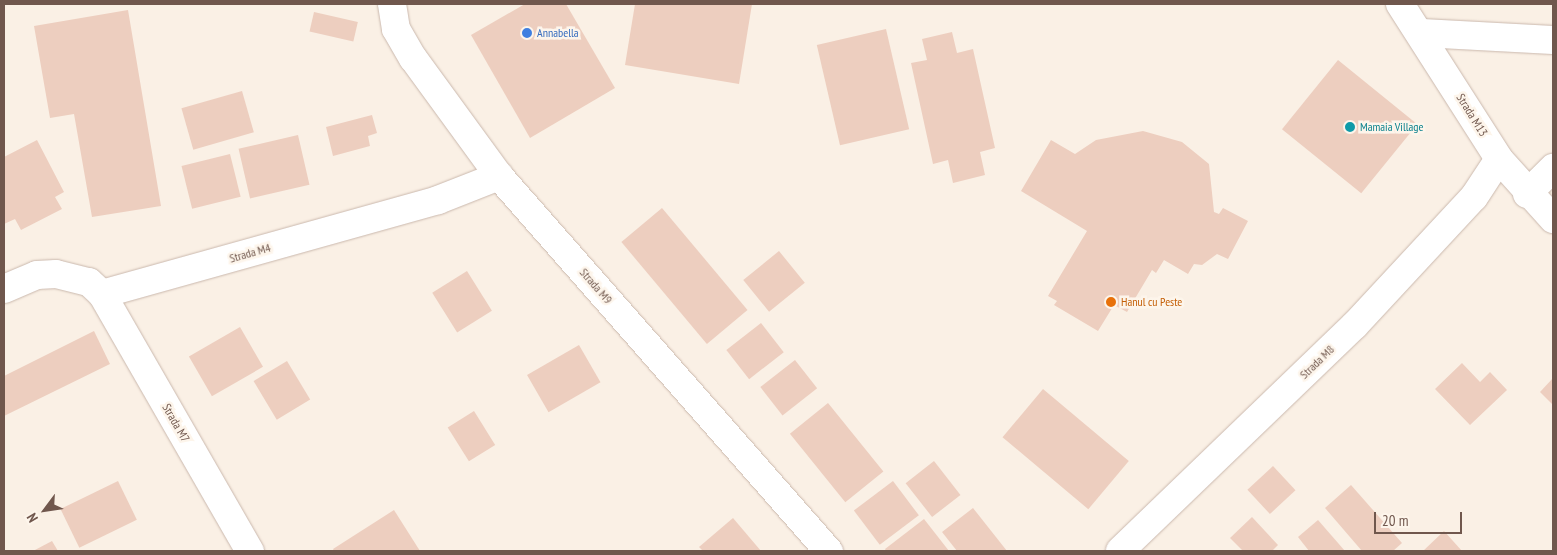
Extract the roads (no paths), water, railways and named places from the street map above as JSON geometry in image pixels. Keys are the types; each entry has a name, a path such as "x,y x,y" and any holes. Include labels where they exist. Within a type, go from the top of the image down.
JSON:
{"street":[{"name":"Strada M13","path":"1400,4 1422,33 1499,159 1527,194 1553,219"},
{"name":"Strada M9","path":"387,6 396,29 441,102 499,176 829,551"},
{"path":"1422,33 1553,40"},
{"name":"Strada M8","path":"1120,551 1354,326 1474,197 1499,159"},
{"path":"1527,194 1553,168"},
{"name":"Strada M4","path":"102,294 438,200 499,176"},
{"path":"4,290 38,275 56,274 89,282 102,294"},
{"name":"Strada M7","path":"102,294 250,551"}],"place":[{"name":"Annabella","path":"527,33"},
{"name":"Mamaia Village","path":"1350,127"},
{"name":"Hanul cu Peste","path":"1111,302"}]}
